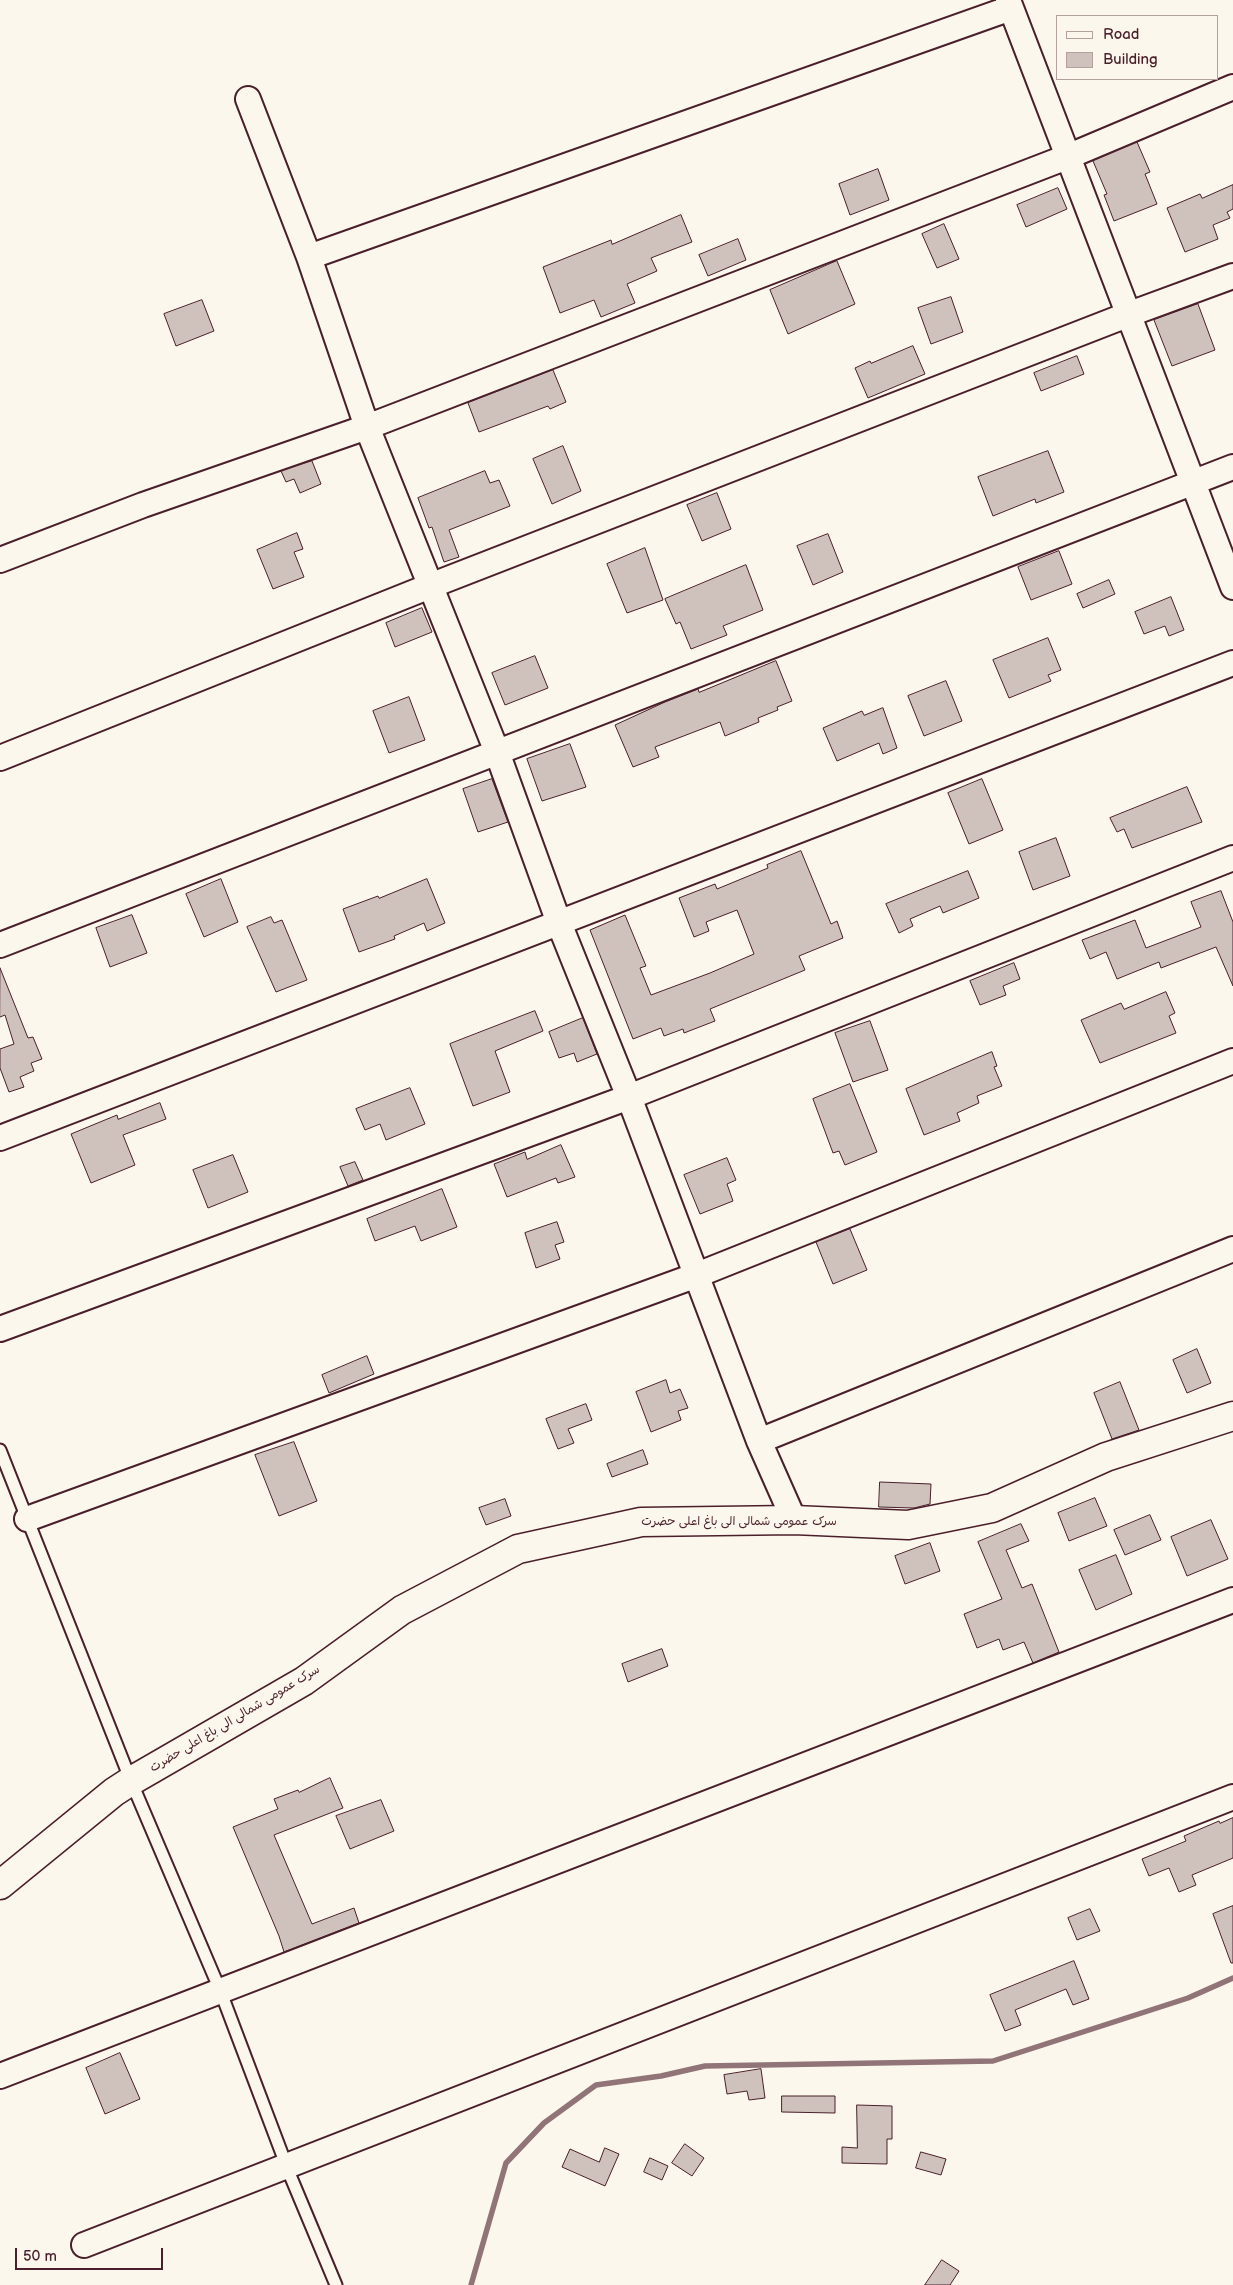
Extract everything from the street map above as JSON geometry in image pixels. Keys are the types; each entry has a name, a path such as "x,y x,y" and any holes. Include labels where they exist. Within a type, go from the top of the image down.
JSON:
{"street":[{"path":"309,257 1010,4 1127,315 1194,482 1233,587"},
{"path":"0,560 143,505 367,427 1067,157 1233,87"},
{"path":"248,99 309,257 367,427 497,752 559,923 629,1097 759,1440 794,1520"},
{"path":"0,758 430,586 1127,315 1233,276"},
{"path":"0,945 1233,467"},
{"path":"0,1138 1233,663"},
{"path":"0,1329 629,1097 1233,858"},
{"path":"27,1519 697,1275 1233,1061"},
{"path":"759,1440 1233,1249"},
{"name":"سرک عمومی شمالی الی باغ اعلی حضرت","path":"0,1886 114,1792 304,1680 402,1610 518,1549 641,1522 794,1520 908,1525 992,1508 1106,1457 1233,1416"},
{"path":"0,2076 1233,1600"},
{"path":"84,2245 1233,1797"}],"lane":[{"path":"0,1450 131,1781 220,1990 287,2166 336,2285"}],"building":[{"path":"1137,142 1150,172 1145,174 1157,204 1114,221 1104,195 1107,194 1093,161"},
{"path":"878,169 889,200 850,215 839,184"},
{"path":"1233,185 1233,209 1227,212 1230,218 1213,225 1218,239 1185,252 1167,208 1200,194 1202,198"},
{"path":"1058,188 1067,209 1026,227 1017,205"},
{"path":"681,215 692,242 651,258 657,271 627,284 635,303 601,317 594,300 560,313 543,267 611,240 612,244"},
{"path":"944,224 959,259 937,268 922,234"},
{"path":"738,239 746,260 708,276 699,255"},
{"path":"837,261 855,304 788,334 770,290"},
{"path":"951,297 963,332 931,344 918,308"},
{"path":"202,300 214,331 176,346 164,314"},
{"path":"1198,304 1215,350 1172,366 1154,320"},
{"path":"913,346 925,374 868,398 855,368"},
{"path":"1077,356 1084,374 1041,391 1034,373"},
{"path":"553,370 566,402 550,409 548,406 479,432 468,403"},
{"path":"563,446 581,491 552,504 533,459"},
{"path":"1048,451 1064,492 1036,503 1035,499 993,516 978,477"},
{"path":"312,461 321,484 300,493 294,479 286,482 281,471"},
{"path":"485,471 490,483 499,480 510,506 449,530 459,557 444,562 432,527 429,528 418,498"},
{"path":"717,493 731,529 702,541 687,505"},
{"path":"297,533 303,549 294,552 304,577 273,589 257,550"},
{"path":"828,534 843,572 813,585 797,546"},
{"path":"645,548 663,600 627,613 607,564"},
{"path":"1059,551 1072,584 1031,600 1018,567"},
{"path":"746,565 763,610 723,626 727,635 691,649 680,622 676,624 665,599"},
{"path":"1109,580 1115,594 1083,608 1077,594"},
{"path":"1171,597 1184,630 1169,636 1165,626 1144,634 1135,612"},
{"path":"422,608 432,632 395,647 386,623"},
{"path":"1048,638 1061,670 1048,675 1051,681 1009,698 993,660"},
{"path":"535,656 548,688 505,705 492,673"},
{"path":"776,661 792,701 777,707 778,710 758,718 759,722 725,736 720,722 655,747 659,757 633,767 615,725 665,702 698,689 699,692"},
{"path":"946,681 962,721 924,736 908,696"},
{"path":"409,697 425,740 389,753 373,711"},
{"path":"883,708 897,748 883,754 879,743 837,761 823,728 862,711 864,715"},
{"path":"570,744 586,787 542,801 527,759"},
{"path":"492,779 508,822 478,832 463,789"},
{"path":"982,779 1003,830 969,844 948,793"},
{"path":"1187,787 1202,822 1132,848 1124,829 1117,832 1110,818"},
{"path":"1056,838 1070,876 1033,890 1019,852"},
{"path":"801,851 831,924 837,921 843,938 799,956 805,970 710,1009 715,1021 684,1033 683,1029 664,1036 661,1028 633,1039 590,930 625,915 646,966 640,968 651,995 710,973 754,954 737,910 706,922 709,931 694,937 679,898 715,884 717,889 768,868 767,865"},
{"path":"968,871 979,898 943,913 940,906 910,919 913,926 899,933 886,904"},
{"path":"221,879 238,922 204,937 186,894"},
{"path":"427,879 445,923 427,931 424,923 394,936 395,939 359,952 343,909 378,896 379,898"},
{"path":"1221,891 1233,922 1233,986 1216,947 1161,968 1159,962 1117,979 1106,952 1090,959 1082,940 1135,920 1146,948 1201,927 1191,902"},
{"path":"132,915 147,953 110,967 96,928"},
{"path":"271,917 274,923 282,920 307,980 276,992 247,927"},
{"path":"1014,963 1020,979 1003,986 1006,995 980,1005 970,981"},
{"path":"0,968 28,1038 33,1037 42,1059 31,1063 34,1071 20,1077 24,1087 9,1092 0,1068 0,1049 14,1044 5,1015 0,1017"},
{"path":"1166,992 1175,1013 1169,1016 1176,1033 1100,1063 1081,1020 1121,1003 1124,1009"},
{"path":"535,1011 543,1031 495,1051 510,1092 473,1106 450,1044"},
{"path":"583,1018 597,1054 577,1062 574,1053 559,1058 549,1032"},
{"path":"870,1021 888,1070 853,1082 835,1033"},
{"path":"992,1052 997,1066 994,1067 1002,1086 977,1096 979,1103 957,1113 960,1121 924,1135 906,1089"},
{"path":"850,1084 877,1152 845,1165 839,1151 833,1153 813,1099"},
{"path":"410,1088 425,1124 386,1140 380,1124 365,1130 356,1109"},
{"path":"160,1103 166,1119 123,1135 135,1165 91,1183 71,1134 117,1115 118,1119"},
{"path":"561,1145 575,1177 558,1183 556,1178 507,1197 494,1164 525,1152 527,1159"},
{"path":"233,1155 248,1192 208,1208 193,1170"},
{"path":"727,1158 736,1180 727,1184 733,1201 700,1214 684,1175"},
{"path":"355,1162 363,1180 348,1186 340,1167"},
{"path":"442,1189 457,1227 421,1241 415,1226 375,1241 367,1219"},
{"path":"557,1222 564,1242 555,1245 560,1259 536,1268 525,1233"},
{"path":"850,1229 867,1270 833,1284 816,1242"},
{"path":"1197,1349 1211,1383 1187,1393 1173,1360"},
{"path":"367,1356 374,1374 329,1393 322,1375"},
{"path":"666,1380 670,1393 680,1389 688,1408 678,1411 681,1420 651,1432 636,1392"},
{"path":"1120,1382 1139,1430 1112,1439 1094,1393"},
{"path":"586,1404 592,1420 568,1429 574,1443 558,1449 546,1419"},
{"path":"294,1442 317,1501 279,1516 255,1455"},
{"path":"643,1450 648,1464 612,1477 607,1464"},
{"path":"880,1482 931,1484 930,1504 914,1508 879,1507"},
{"path":"1095,1498 1107,1526 1069,1541 1058,1513"},
{"path":"505,1499 511,1516 486,1525 479,1508"},
{"path":"1150,1515 1161,1540 1125,1555 1114,1530"},
{"path":"1211,1520 1228,1559 1187,1576 1171,1537"},
{"path":"1021,1524 1029,1541 1006,1550 1022,1588 1032,1584 1059,1652 1033,1663 1024,1642 1003,1650 999,1639 977,1648 964,1614 1002,1599 978,1542"},
{"path":"930,1543 940,1571 905,1584 895,1556"},
{"path":"1116,1555 1132,1594 1096,1610 1079,1570"},
{"path":"662,1649 668,1666 628,1682 622,1664"},
{"path":"330,1778 343,1808 274,1835 312,1924 354,1908 359,1923 284,1952 233,1827 278,1809 274,1799 298,1790 299,1792"},
{"path":"381,1800 394,1831 350,1849 336,1816"},
{"path":"1233,1818 1233,1858 1192,1875 1196,1885 1179,1892 1169,1868 1149,1876 1142,1859 1186,1841 1184,1836 1219,1821 1220,1823"},
{"path":"1233,1906 1233,1963 1231,1963 1213,1914"},
{"path":"1090,1909 1100,1931 1077,1940 1068,1918"},
{"path":"1074,1961 1089,1999 1073,2005 1066,1989 1015,2010 1021,2025 1005,2031 990,1995"},
{"path":"120,2053 140,2099 105,2114 86,2068"},
{"path":"761,2069 765,2098 749,2100 747,2091 727,2094 724,2075"},
{"path":"782,2096 835,2096 835,2113 782,2112"},
{"path":"857,2105 892,2106 892,2139 887,2139 887,2164 842,2163 842,2147 857,2148"},
{"path":"685,2144 704,2158 692,2176 672,2163"},
{"path":"605,2148 619,2154 605,2186 562,2167 570,2149 599,2162"},
{"path":"921,2152 946,2159 941,2175 916,2168"},
{"path":"650,2158 668,2166 662,2180 644,2172"},
{"path":"942,2260 959,2271 950,2285 925,2285"}],"waterway":[{"path":"471,2285 506,2163 544,2123 596,2085 661,2076 705,2066 993,2061 1188,1998 1233,1978"}]}
